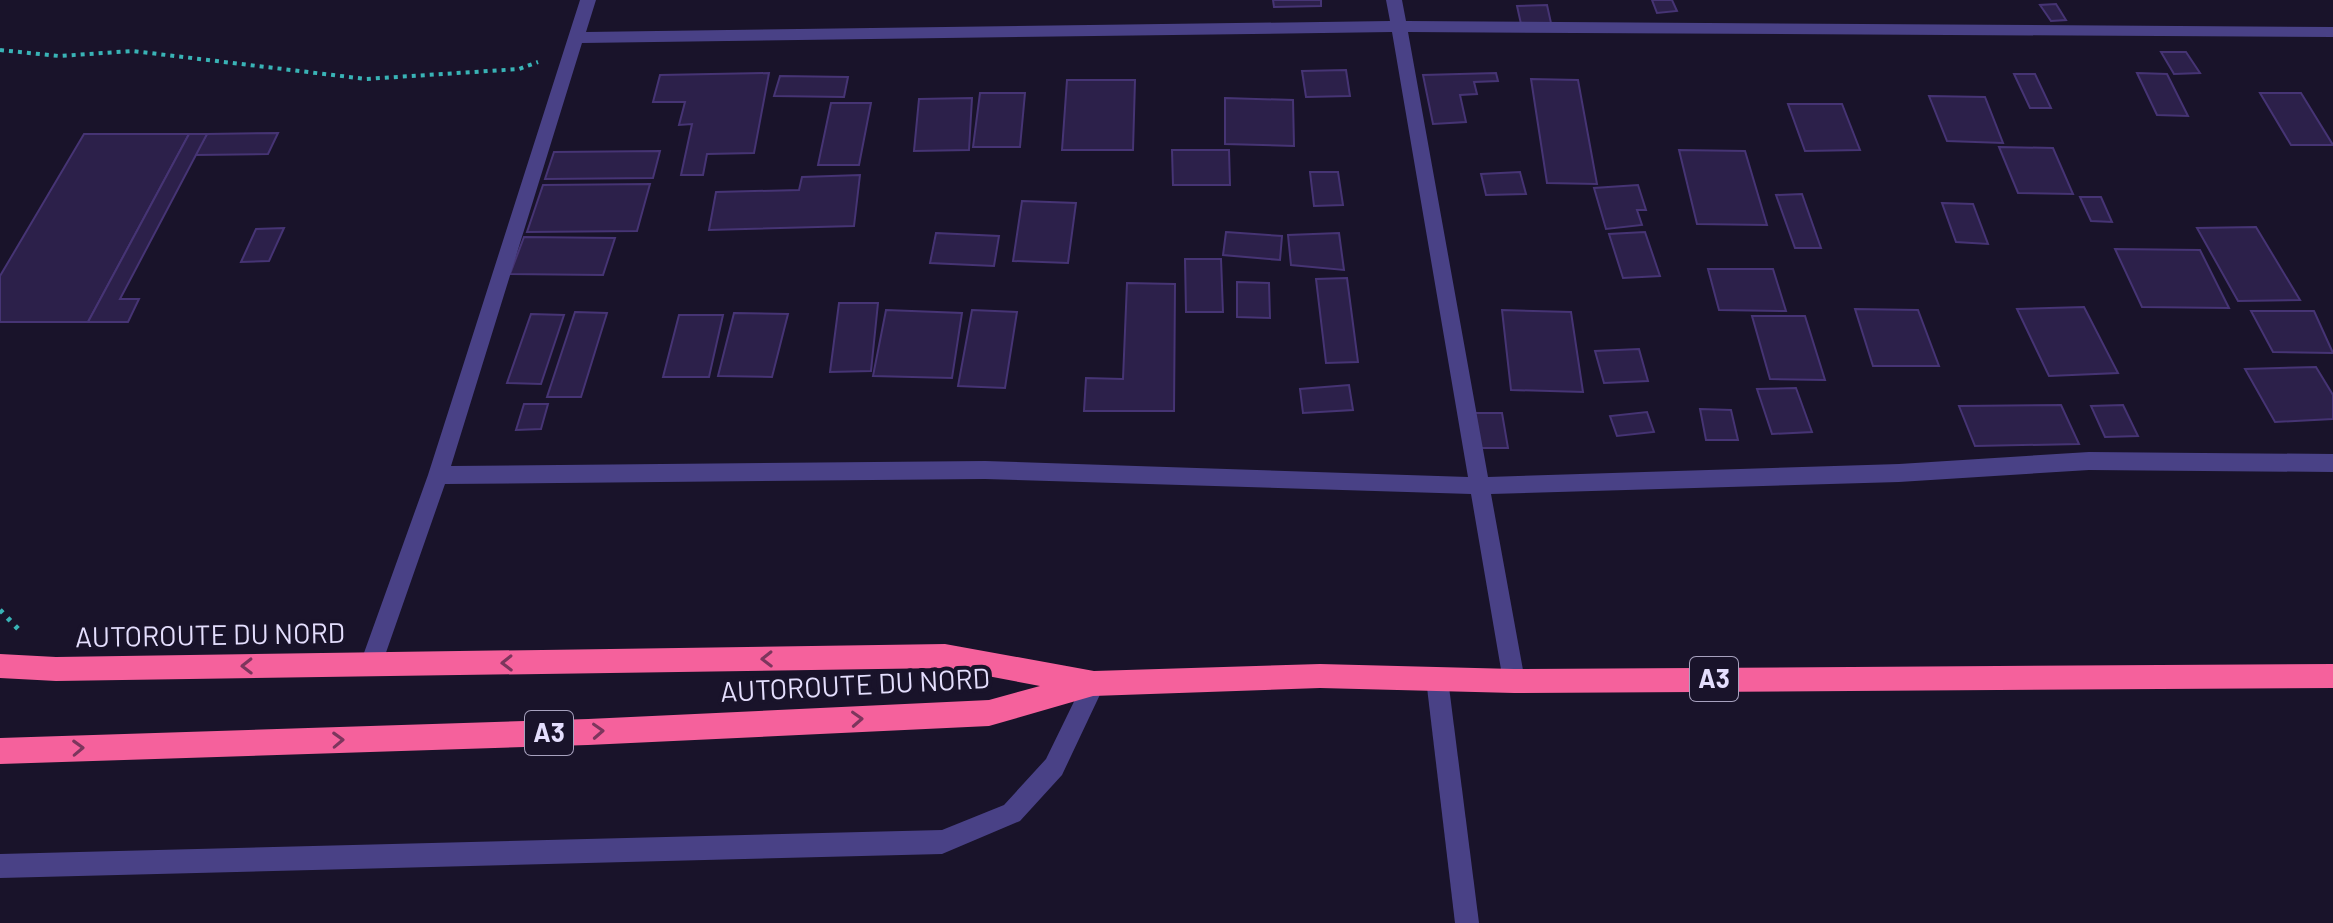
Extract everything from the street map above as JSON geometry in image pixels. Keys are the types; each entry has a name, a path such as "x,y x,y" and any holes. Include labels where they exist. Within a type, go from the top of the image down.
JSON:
{"highway":[{"name":"AUTOROUTE DU NORD","path":"0,666 56,669 945,656 1094,684"},
{"name":"A3","path":"1094,684 1320,676 1514,681 2333,676"},
{"name":"AUTOROUTE DU NORD","path":"0,751 588,732 989,713 1094,684"}],"street":[{"path":"371,664 438,475 588,0"},
{"path":"1394,0 1514,681"},
{"path":"573,47 1397,26 2333,32"},
{"path":"438,475 985,470 1481,486 1899,473 2089,461 2333,463"},
{"path":"1437,679 1467,923"},
{"path":"0,866 942,842 1012,813 1054,767 1094,684"}],"path":[{"path":"0,50 59,56 133,51 366,79 519,69 573,47"}],"building":[{"path":"1273,0 1321,0 1321,6 1274,7"},
{"path":"1652,0 1672,0 1677,11 1657,13"},
{"path":"2056,4 2066,20 2051,21 2040,5"},
{"path":"1547,5 1551,23 1521,24 1517,6"},
{"path":"2161,52 2186,52 2200,73 2174,74"},
{"path":"1346,70 1350,96 1306,97 1302,71"},
{"path":"769,73 754,153 707,154 703,175 681,175 692,124 679,125 685,102 653,102 660,75"},
{"path":"1496,73 1498,81 1474,82 1477,94 1460,95 1466,122 1433,124 1423,75"},
{"path":"2137,73 2167,74 2188,116 2157,115"},
{"path":"2014,74 2035,74 2051,108 2030,108"},
{"path":"780,76 848,77 844,97 774,96"},
{"path":"1531,79 1578,80 1597,184 1547,183"},
{"path":"1067,80 1135,80 1133,150 1062,150"},
{"path":"980,93 1025,93 1020,147 973,147"},
{"path":"2260,93 2301,93 2333,145 2291,145"},
{"path":"1929,96 1985,97 2003,143 1947,141"},
{"path":"972,98 969,150 914,151 919,99"},
{"path":"1225,98 1293,100 1294,146 1225,144"},
{"path":"831,103 871,103 859,165 818,165"},
{"path":"1788,104 1842,104 1860,150 1805,151"},
{"path":"278,133 268,154 195,155 207,134"},
{"path":"84,134 189,134 88,322 0,322 0,276"},
{"path":"189,134 207,134 120,299 139,299 128,322 88,322"},
{"path":"1999,147 2053,148 2073,194 2018,193"},
{"path":"1172,150 1229,150 1230,185 1173,185"},
{"path":"1679,150 1745,151 1767,225 1697,224"},
{"path":"660,151 653,178 545,179 554,152"},
{"path":"1310,172 1338,172 1343,205 1314,206"},
{"path":"1520,172 1526,194 1486,195 1481,174"},
{"path":"860,175 854,226 709,230 716,192 799,190 802,177"},
{"path":"650,184 637,231 527,232 543,185"},
{"path":"1638,185 1646,210 1637,210 1642,225 1606,229 1594,188"},
{"path":"1802,194 1821,248 1795,248 1776,195"},
{"path":"2080,197 2101,197 2112,222 2091,221"},
{"path":"1022,201 1076,203 1068,263 1013,261"},
{"path":"1942,203 1973,204 1988,244 1956,242"},
{"path":"2256,227 2300,300 2238,301 2197,228"},
{"path":"284,228 269,261 241,262 256,229"},
{"path":"1226,232 1282,236 1280,260 1223,255"},
{"path":"1645,232 1660,276 1623,278 1609,234"},
{"path":"936,233 999,236 994,266 930,263"},
{"path":"1339,233 1344,270 1291,265 1288,235"},
{"path":"524,237 615,238 603,275 510,274"},
{"path":"2115,249 2200,250 2229,308 2142,307"},
{"path":"1185,259 1221,259 1223,312 1186,312"},
{"path":"1708,269 1773,269 1786,311 1719,310"},
{"path":"1347,278 1358,362 1326,363 1316,279"},
{"path":"1237,282 1269,283 1270,318 1237,317"},
{"path":"1127,283 1175,284 1174,411 1084,411 1086,378 1123,379"},
{"path":"839,303 878,303 871,371 830,372"},
{"path":"2084,307 2118,373 2049,376 2017,309"},
{"path":"1855,309 1918,310 1939,366 1873,366"},
{"path":"886,310 962,313 952,378 873,376"},
{"path":"972,310 1017,312 1005,388 958,386"},
{"path":"1502,310 1571,312 1583,392 1511,390"},
{"path":"2251,311 2314,311 2333,353 2273,352"},
{"path":"575,312 607,313 581,397 547,397"},
{"path":"734,313 788,314 772,377 718,376"},
{"path":"531,314 564,315 541,384 507,383"},
{"path":"679,315 723,315 709,377 663,377"},
{"path":"1752,316 1805,316 1825,380 1770,379"},
{"path":"1639,349 1648,381 1604,383 1595,351"},
{"path":"2316,367 2333,395 2333,419 2275,422 2245,369"},
{"path":"1349,385 1353,410 1303,413 1300,389"},
{"path":"1796,388 1812,432 1772,434 1757,389"},
{"path":"524,404 548,404 541,429 516,430"},
{"path":"2061,405 2079,444 1975,446 1959,406"},
{"path":"2123,405 2138,436 2105,437 2091,406"},
{"path":"1700,409 1731,410 1738,440 1706,440"},
{"path":"1647,412 1654,432 1617,436 1610,416"},
{"path":"1474,413 1502,413 1508,448 1479,448"}]}
